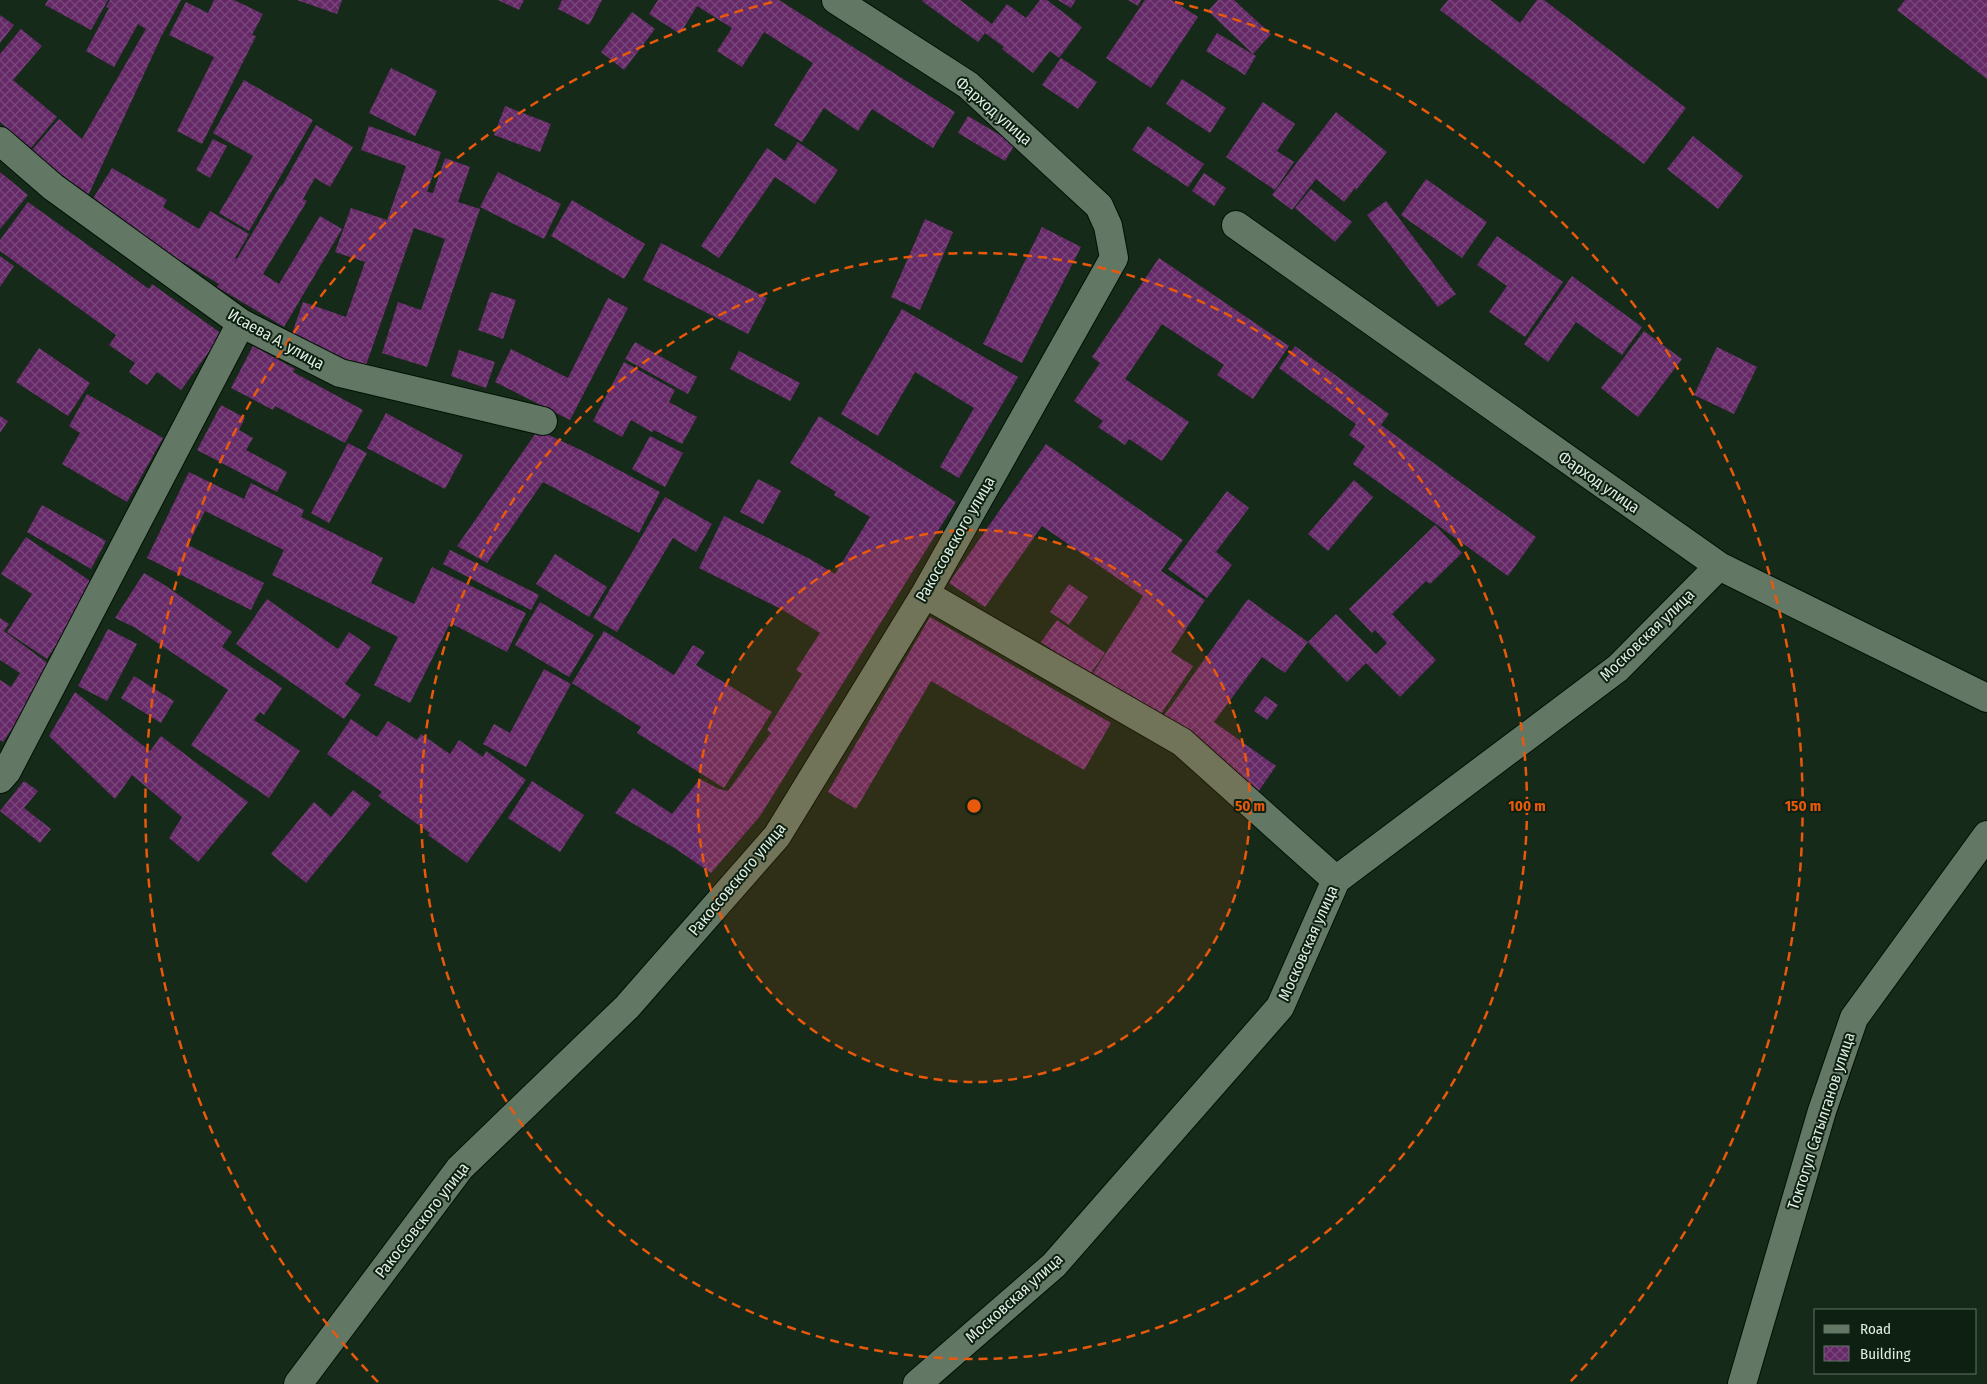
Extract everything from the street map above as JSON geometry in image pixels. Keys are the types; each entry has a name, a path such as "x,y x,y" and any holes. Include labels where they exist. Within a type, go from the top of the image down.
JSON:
{"street":[{"name":"Фарход улица","path":"836,0 968,85 1099,206 1108,226"},
{"name":"Исаева А. улица","path":"0,141 53,187 241,323 340,373 543,421"},
{"name":"Фарход улица","path":"1236,225 1719,566 1987,698"},
{"name":"Ракоссовского улица","path":"298,1384 460,1168 627,1007 777,836 925,594 1114,258 1108,226"},
{"path":"0,779 8,770 241,323"},
{"name":"Московская улица","path":"917,1384 1054,1265 1280,1007 1336,880 1618,668 1719,566"},
{"path":"925,594 1182,742 1336,880"},
{"name":"Токтогул Сатылганов улица","path":"1742,1384 1822,1110 1854,1018 1987,835"}],"building":[{"path":"48,0 108,0 91,30 45,5"},
{"path":"110,0 181,0 161,37 86,200 32,150 59,119 82,139 146,29 138,24 114,67 86,51 109,8 106,7"},
{"path":"214,0 234,0 263,14 252,35 256,36 202,144 177,131 214,57 169,35 186,2 208,13"},
{"path":"297,0 342,0 337,14"},
{"path":"498,0 524,0 519,10"},
{"path":"562,0 602,0 589,25 558,9"},
{"path":"658,0 779,0 955,112 933,148 872,109 858,131 824,108 802,142 774,125 813,63 764,32 742,67 717,51 732,28 697,6 680,34 649,14"},
{"path":"923,0 960,0 992,24 1007,4 1026,18 1040,0 1047,0 1082,27 1059,58 1050,51 1033,73 985,33 978,42"},
{"path":"1058,0 1076,0 1071,8"},
{"path":"1128,0 1141,0 1138,6"},
{"path":"1145,0 1172,0 1198,17 1151,88 1106,58"},
{"path":"1218,0 1234,0 1271,34 1253,54 1208,11"},
{"path":"1448,0 1490,0 1520,23 1537,0 1544,0 1686,108 1644,164 1440,10"},
{"path":"1905,0 1987,0 1987,79 1897,10"},
{"path":"632,12 655,29 624,70 601,52"},
{"path":"0,15 14,25 0,43"},
{"path":"21,29 42,46 13,80 57,117 31,148 0,122 0,54"},
{"path":"1217,33 1256,56 1245,75 1206,51"},
{"path":"1061,58 1097,82 1078,109 1042,85"},
{"path":"391,68 437,91 415,136 369,113"},
{"path":"1182,79 1226,108 1210,133 1166,104"},
{"path":"244,80 313,120 249,231 219,213 253,156 213,133"},
{"path":"1263,102 1295,124 1277,151 1294,162 1275,190 1226,157"},
{"path":"505,106 551,124 540,152 494,135"},
{"path":"1336,112 1387,152 1344,202 1316,179 1292,210 1272,195"},
{"path":"968,116 1015,144 1005,161 958,133"},
{"path":"316,125 353,147 330,187 315,178 303,199 307,201 263,274 279,284 320,216 342,229 284,327 217,287 219,284 89,205 112,168 167,200 163,207 199,229 210,211 249,234 235,258 237,259 282,186"},
{"path":"369,126 441,152 427,192 433,193 445,158 470,167 458,202 480,209 427,367 382,353 398,302 421,310 445,239 414,228 365,368 289,342 303,302 346,317 365,262 335,252 351,208 387,220 406,166 361,150"},
{"path":"1148,126 1204,164 1188,187 1132,150"},
{"path":"1693,136 1743,176 1718,209 1667,169"},
{"path":"213,139 227,146 210,178 196,170"},
{"path":"798,142 838,170 815,204 775,177 719,258 701,246 767,148 785,161"},
{"path":"0,172 28,195 0,229"},
{"path":"498,172 561,204 544,239 480,207"},
{"path":"1204,173 1226,188 1214,206 1192,191"},
{"path":"1426,179 1487,222 1462,258 1401,215"},
{"path":"1311,189 1352,222 1335,242 1295,208"},
{"path":"572,200 645,244 624,279 551,236"},
{"path":"1386,201 1456,294 1438,307 1367,215"},
{"path":"28,202 149,289 152,284 222,334 181,390 157,372 147,385 129,372 135,363 109,345 116,335 0,251 0,240"},
{"path":"925,219 953,232 920,310 891,297"},
{"path":"1042,227 1081,247 1022,363 983,344"},
{"path":"1497,236 1563,282 1525,337 1489,312 1507,286 1477,265"},
{"path":"661,243 767,298 748,334 643,280"},
{"path":"0,256 14,266 0,287"},
{"path":"1159,258 1289,346 1253,399 1217,375 1224,365 1162,324 1125,379 1189,422 1162,461 1129,439 1125,445 1098,427 1103,421 1074,401 1100,363 1092,357"},
{"path":"1572,276 1642,327 1622,355 1576,322 1548,362 1524,344"},
{"path":"491,292 516,300 503,339 478,330"},
{"path":"608,298 628,308 570,420 495,382 511,349 568,378"},
{"path":"902,309 1018,377 959,478 940,467 974,408 915,372 878,436 841,414"},
{"path":"1644,331 1682,359 1638,417 1601,388"},
{"path":"635,342 697,377 688,394 625,359"},
{"path":"253,346 295,369 293,372 363,410 345,443 275,406 273,410 231,388"},
{"path":"1295,346 1389,414 1381,425 1536,537 1508,576 1353,464 1365,446 1349,435 1356,424 1279,368"},
{"path":"1717,347 1757,367 1734,414 1694,395"},
{"path":"39,348 90,383 68,416 16,382"},
{"path":"459,350 495,362 486,388 451,376"},
{"path":"739,351 800,383 790,401 730,369"},
{"path":"624,362 675,390 669,402 697,417 682,444 654,430 652,432 631,420 622,437 593,421"},
{"path":"87,394 163,438 127,502 62,464 80,433 69,426"},
{"path":"221,405 245,418 239,430 253,438 246,450 287,472 277,492 197,450"},
{"path":"386,413 463,455 445,489 367,448"},
{"path":"0,416 8,421 0,433"},
{"path":"819,416 956,502 760,816 711,873 673,847 615,813 633,788 672,814 700,779 719,789 728,791 771,733 767,730 802,674 796,670 820,633 783,610 699,568 724,516 808,558 835,574 870,517 834,495 836,492 790,463"},
{"path":"538,430 585,452 660,492 639,533 543,482 487,563 457,546"},
{"path":"650,436 683,453 665,487 632,469"},
{"path":"348,443 367,453 329,523 311,513"},
{"path":"1046,444 1183,540 1161,571 1205,600 1171,652 1193,666 1159,717 1093,673 1143,596 1042,526 985,607 949,583"},
{"path":"189,472 244,499 251,483 304,510 301,517 383,558 371,583 414,604 432,567 526,613 507,652 450,623 410,703 374,685 398,637 272,575 284,550 205,511 188,545 264,583 251,610 147,558"},
{"path":"758,479 781,491 763,524 740,512"},
{"path":"1354,480 1373,497 1328,551 1308,534"},
{"path":"1227,491 1249,508 1216,552 1232,565 1207,598 1168,569"},
{"path":"665,497 712,524 696,552 673,538 617,632 593,618"},
{"path":"42,505 106,541 91,569 27,532"},
{"path":"1435,525 1462,553 1430,584 1426,581 1392,614 1436,660 1400,697 1366,663 1347,682 1308,642 1336,614 1376,654 1387,643 1375,630 1372,633 1349,609"},
{"path":"26,537 96,585 47,659 7,632 32,594 1,574"},
{"path":"450,550 539,595 531,610 443,564"},
{"path":"555,554 607,587 589,617 536,584"},
{"path":"144,573 232,632 222,647 282,688 264,715 260,712 254,720 300,751 269,798 191,745 228,690 134,627 115,618"},
{"path":"1069,584 1088,597 1069,625 1050,612"},
{"path":"267,599 338,649 349,632 371,647 345,684 361,695 344,719 236,644"},
{"path":"1248,599 1308,642 1285,673 1262,657 1214,722 1276,766 1258,792 1160,721"},
{"path":"540,602 594,635 569,677 515,645"},
{"path":"930,617 1111,723 1084,770 931,681 856,809 828,792"},
{"path":"0,618 9,624 4,631 53,667 3,742 0,740 0,680 11,687 20,673 0,660"},
{"path":"1057,620 1105,653 1089,676 1041,642"},
{"path":"108,629 137,644 107,701 78,686"},
{"path":"604,631 674,675 693,645 705,652 696,665 772,712 724,788 637,733 641,727 572,683"},
{"path":"544,669 571,684 526,767 483,744 494,724 510,733"},
{"path":"134,676 174,701 161,723 121,698"},
{"path":"75,692 150,751 161,736 248,802 198,862 169,838 182,817 132,775 115,799 49,736"},
{"path":"1265,696 1278,705 1267,720 1254,711"},
{"path":"351,719 377,737 388,721 417,740 421,734 450,754 459,740 483,757 486,751 526,780 467,863 428,835 430,833 378,796 382,792 327,754"},
{"path":"24,781 38,791 24,808 51,829 40,843 0,811"},
{"path":"532,781 584,815 560,852 508,818"},
{"path":"353,790 371,804 306,883 271,854 314,802 331,817"}]}
